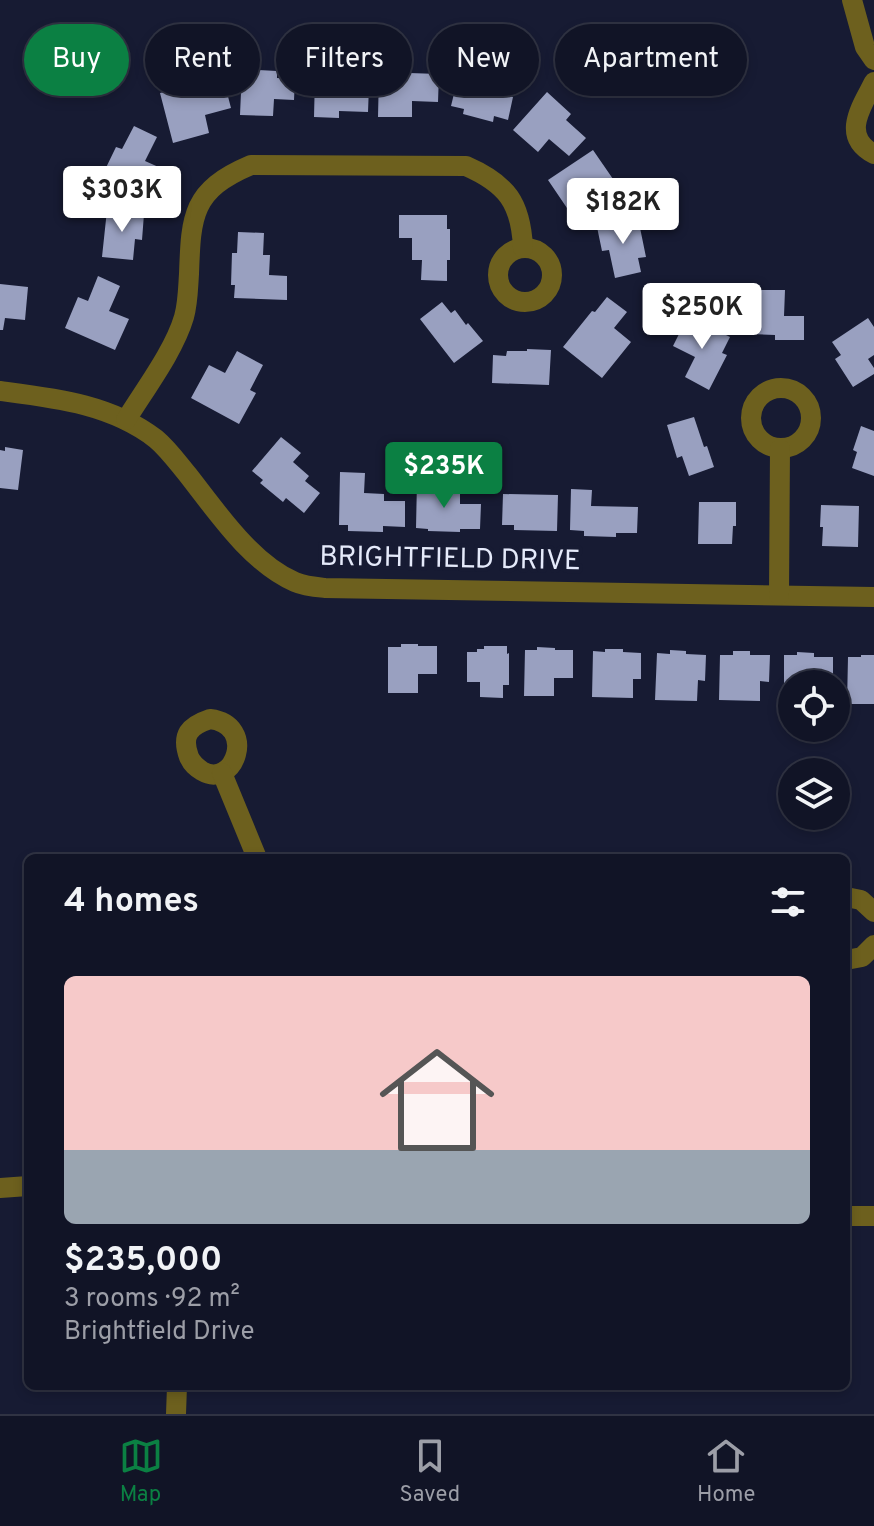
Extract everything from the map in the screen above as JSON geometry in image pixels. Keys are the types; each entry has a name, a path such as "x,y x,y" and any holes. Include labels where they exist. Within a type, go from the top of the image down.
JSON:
{"street":[{"path":"852,0 865,47 874,60"},
{"path":"874,82 855,124 861,144 874,154"},
{"path":"126,420 176,337 185,314 191,232 201,200 230,174 251,165 466,166 502,187 515,207 522,226 523,248"},
{"name":"BRIGHTFIELD DRIVE","path":"0,391 99,409 126,420 157,440 241,541 274,570 297,584 325,588 874,597"},
{"path":"779,595 780,449"},
{"path":"222,773 255,854"},
{"path":"850,898 861,900 874,912"},
{"path":"850,959 862,957 874,945"},
{"path":"0,1188 24,1186"},
{"path":"850,1216 874,1216"},
{"path":"176,1414 177,1390"}],"building":[{"path":"260,70 276,71 276,96 294,96 294,100 274,99 273,116 240,115 241,96 260,96"},
{"path":"412,73 428,74 428,96 438,96 438,102 412,101 412,117 378,117 378,96 412,96"},
{"path":"547,92 571,114 566,120 586,138 569,156 549,139 538,152 513,130"},
{"path":"161,96 228,96 231,108 205,115 209,133 173,143"},
{"path":"315,96 369,96 368,112 339,111 339,118 314,117"},
{"path":"453,96 513,97 508,120 494,116 493,122 463,114 464,109 451,106"},
{"path":"134,126 157,137 145,161 163,169 148,201 101,178 116,147 122,149"},
{"path":"593,150 613,179 608,183 619,199 597,213 587,199 569,211 548,180"},
{"path":"107,210 144,214 142,240 135,239 133,260 102,257"},
{"path":"399,215 447,215 450,260 447,260 447,281 421,280 422,260 412,260 412,238 399,238"},
{"path":"638,218 646,257 638,258 641,272 615,278 609,250 602,251 597,227"},
{"path":"238,232 264,233 263,255 270,255 269,275 287,276 287,300 234,298 235,285 231,285 232,253 237,253"},
{"path":"98,276 120,286 109,311 129,319 115,350 65,328 78,297 88,301"},
{"path":"0,284 28,287 25,320 5,318 3,330 0,330"},
{"path":"750,290 785,290 784,316 804,316 804,340 775,340 775,335 749,334"},
{"path":"607,297 627,312 614,328 631,342 602,378 563,347"},
{"path":"442,302 451,313 455,310 483,341 454,363 420,319"},
{"path":"688,316 730,337 722,353 727,355 709,390 685,377 695,357 673,346"},
{"path":"868,318 874,327 874,355 868,359 874,374 853,387 835,359 841,355 832,342"},
{"path":"551,350 549,385 492,383 493,355 506,356 507,351"},
{"path":"237,351 263,365 250,390 256,393 239,424 191,398 209,365 225,373"},
{"path":"694,417 714,467 689,476 682,456 677,458 667,425"},
{"path":"861,426 874,431 874,476 852,468 857,452 853,450"},
{"path":"281,437 301,453 293,462 309,476 305,481 320,493 304,513 286,498 283,502 260,483 263,480 252,471"},
{"path":"5,447 23,450 18,490 0,488 0,450 5,451"},
{"path":"340,472 365,473 364,493 384,494 384,501 405,501 405,527 383,526 383,532 348,531 348,525 339,525"},
{"path":"417,481 441,482 440,492 460,493 460,504 481,504 480,529 460,529 460,532 416,528"},
{"path":"571,489 592,490 591,506 638,507 637,533 616,533 616,537 584,536 584,531 570,530"},
{"path":"503,494 558,495 557,531 514,530 514,525 502,525"},
{"path":"699,502 736,502 732,544 698,544"},
{"path":"821,505 859,506 858,547 822,546"},
{"path":"401,644 437,646 437,674 418,674 418,693 388,693 388,647 401,647"},
{"path":"484,646 507,646 509,685 503,685 503,698 480,697 480,682 467,682 467,652 477,652"},
{"path":"537,647 573,650 573,678 554,678 554,696 524,696 525,650 537,650"},
{"path":"605,649 641,653 641,679 633,679 633,698 592,697 593,651 605,652"},
{"path":"670,650 706,655 705,681 698,680 697,701 655,700 657,653 670,654"},
{"path":"733,651 770,655 769,682 760,681 760,701 719,700 720,655 733,655"},
{"path":"797,652 814,653 814,657 833,657 833,670 784,670 784,655 797,655"},
{"path":"874,655 874,704 850,704 848,657"}]}
